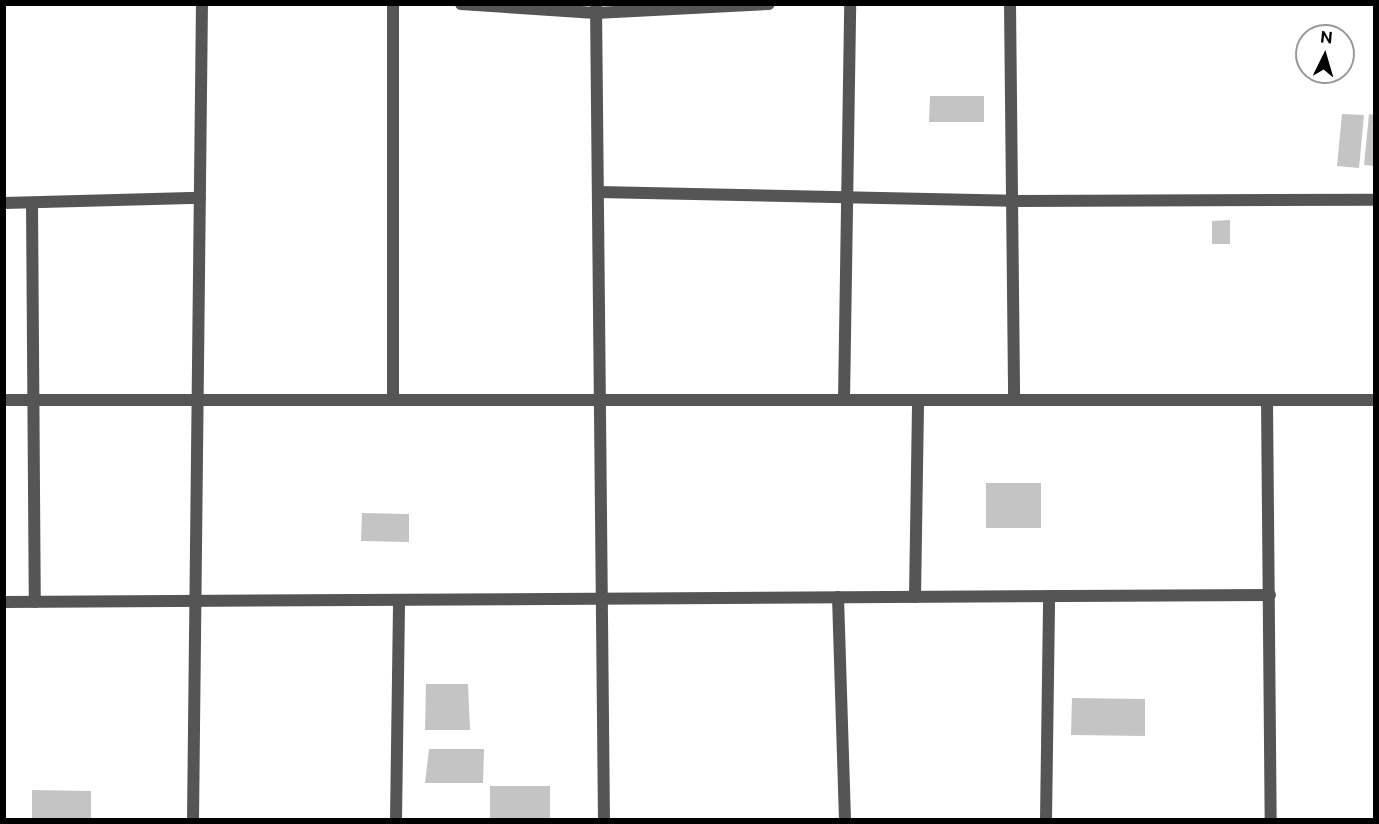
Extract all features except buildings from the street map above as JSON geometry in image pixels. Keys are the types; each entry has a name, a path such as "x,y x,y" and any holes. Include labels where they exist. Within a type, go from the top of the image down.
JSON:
{"street":[{"path":"193,819 201,4"},
{"path":"393,4 393,400"},
{"path":"461,4 596,9 769,4"},
{"path":"844,400 850,197 850,4"},
{"path":"1010,4 1014,400"},
{"path":"596,9 604,819"},
{"path":"598,192 1012,201 1374,200"},
{"path":"4,203 200,198"},
{"path":"32,202 34,602"},
{"path":"4,400 1374,400"},
{"path":"915,597 918,400"},
{"path":"1268,400 1271,819"},
{"path":"4,602 1270,595"},
{"path":"1046,819 1049,596"},
{"path":"838,597 845,819"},
{"path":"396,819 399,600"}]}
